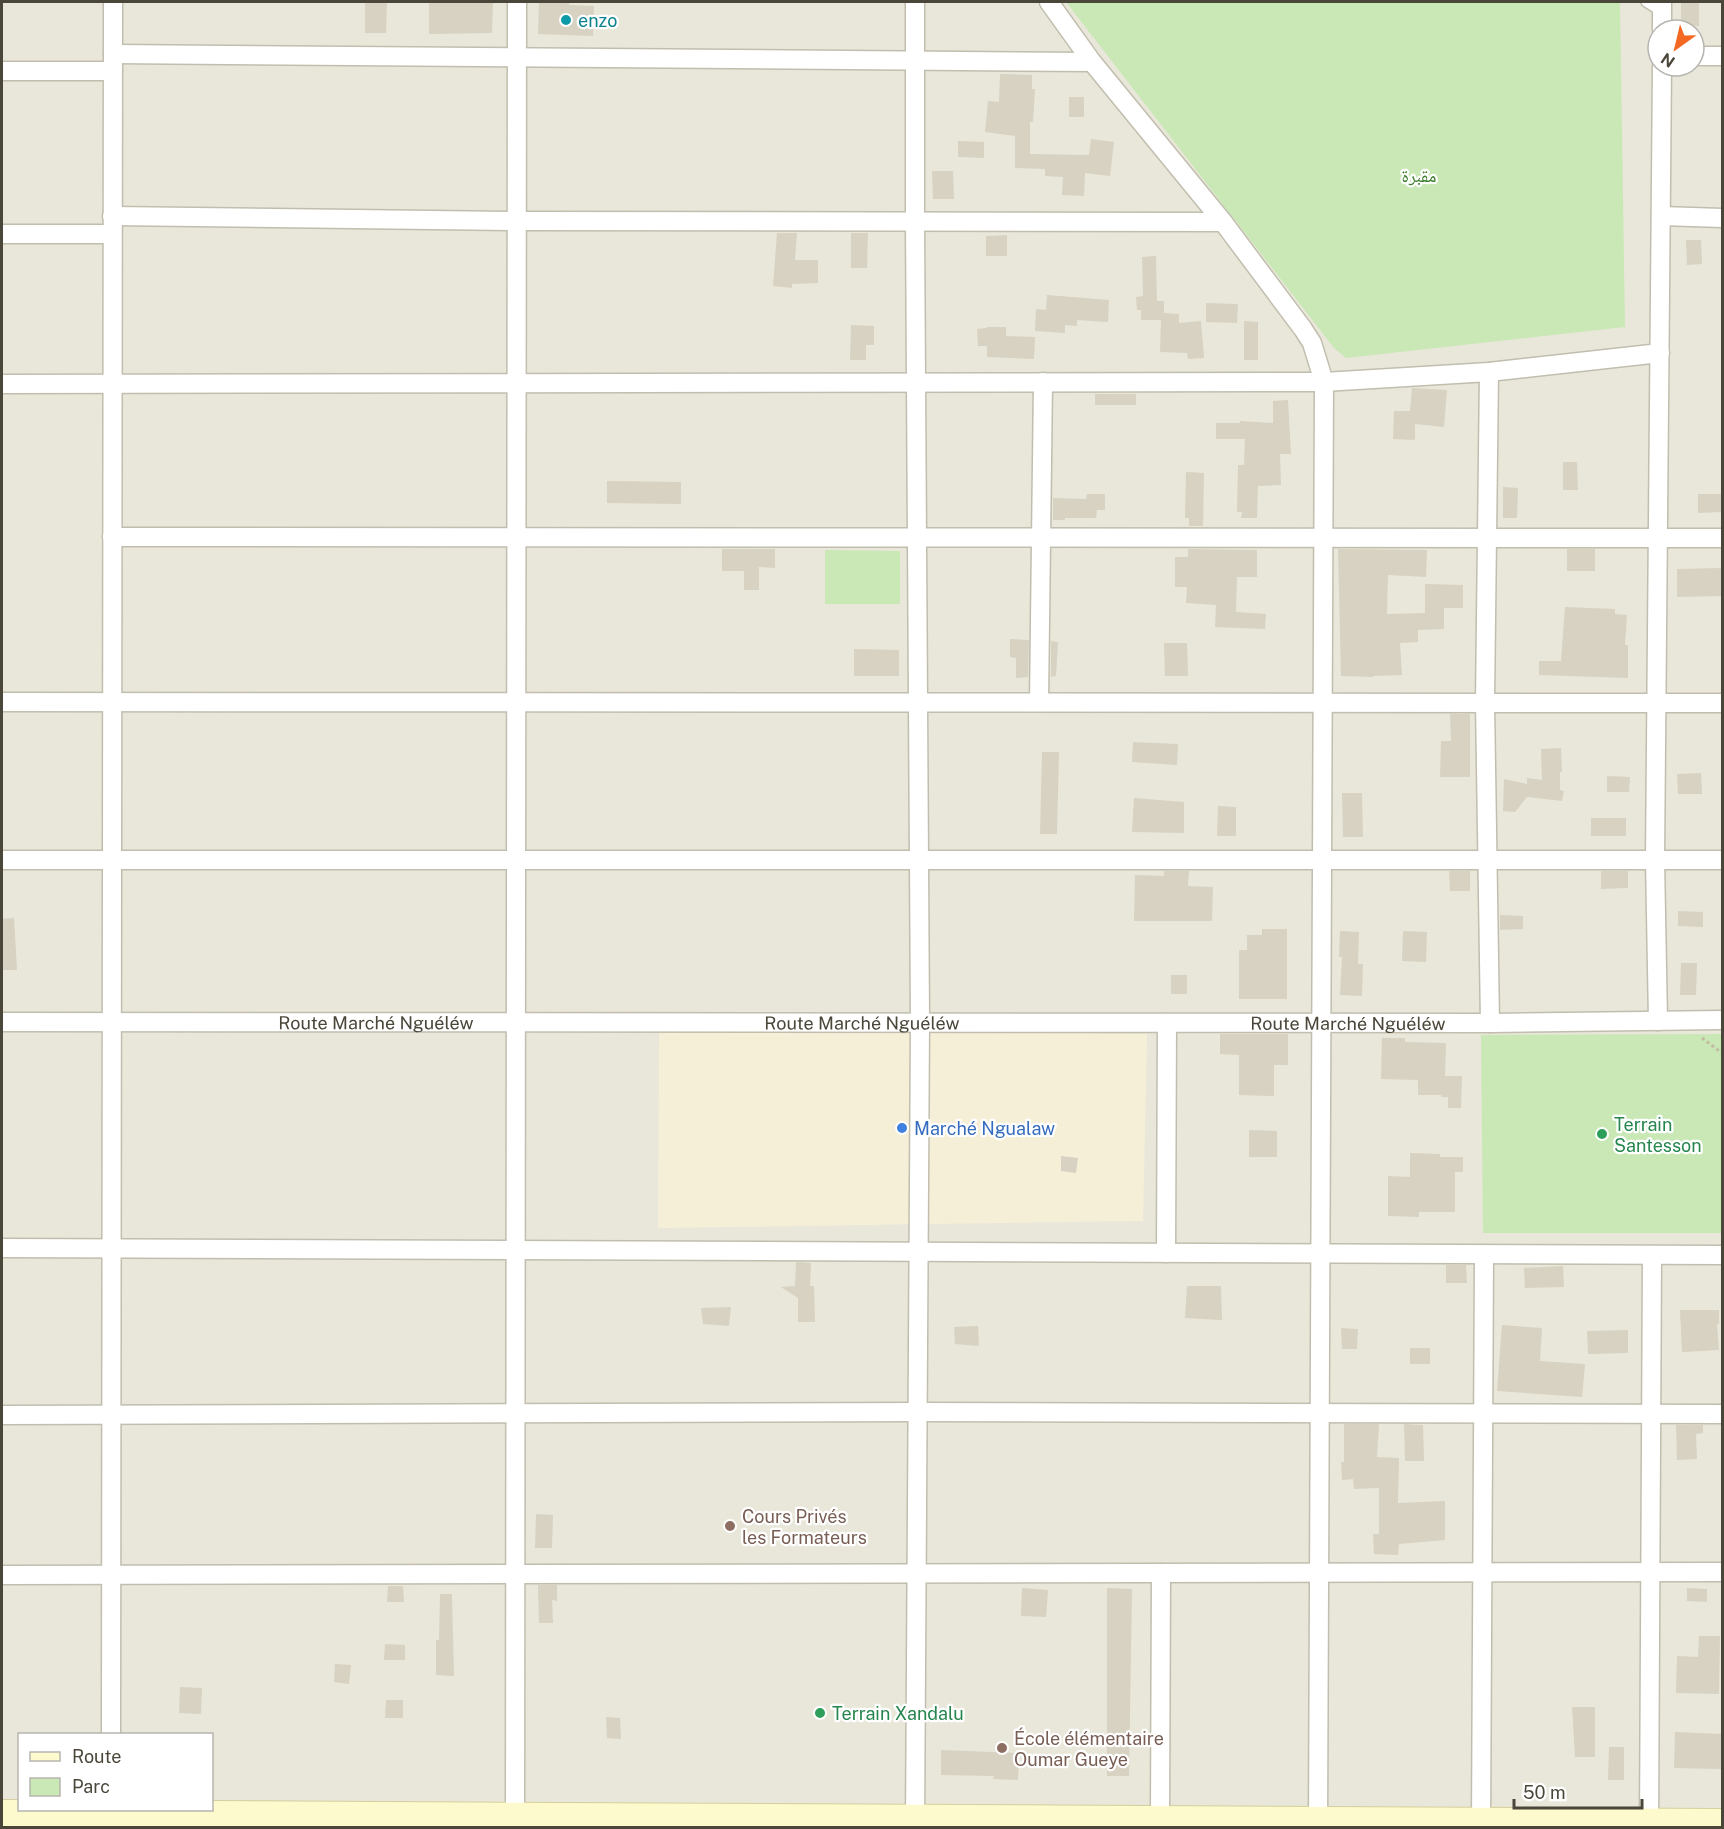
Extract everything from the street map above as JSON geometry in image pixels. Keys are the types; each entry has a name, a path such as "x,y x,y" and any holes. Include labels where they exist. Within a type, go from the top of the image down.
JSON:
{"main road":[{"path":"2,1813 110,1817 515,1822 915,1822 1160,1819 1481,1824 1722,1822"}],"street":[{"path":"111,1733 113,2"},
{"path":"515,1822 517,2"},
{"path":"915,2 920,1023 915,1822"},
{"path":"1049,2 1092,62 1223,222 1312,343 1324,382 1318,1823"},
{"path":"1706,56 1722,56"},
{"path":"2,71 113,63 517,57 1092,62"},
{"path":"1658,1021 1655,860 1662,78"},
{"path":"1661,216 1722,218"},
{"path":"2,234 112,225 516,221 1223,222"},
{"path":"2,384 1324,382 1489,372 1659,353"},
{"path":"1489,372 1485,702 1490,1023"},
{"path":"1039,702 1043,382"},
{"path":"112,537 1722,538"},
{"path":"2,702 1722,703"},
{"path":"2,860 1722,860"},
{"name":"Route Marché Nguéléw","path":"2,1022 1490,1023 1722,1020"},
{"path":"1166,1253 1167,1023"},
{"path":"2,1248 1722,1256"},
{"path":"1481,1824 1484,1255"},
{"path":"1649,1824 1652,1255"},
{"path":"2,1415 918,1412 1722,1414"},
{"path":"2,1575 1722,1572"},
{"path":"1160,1819 1161,1573"}],"lane":[{"path":"1646,2 1662,14"}],"shaded area":[{"path":"2,2 1722,2 1722,1827 2,1827"},
{"name":"Marché Ngualaw","path":"659,1030 1147,1034 1143,1221 658,1228"}],"green space":[{"name":"مقبرة","path":"1066,2 1620,2 1625,327 1346,358 1334,348"},
{"path":"825,550 900,551 900,604 825,604"},
{"name":"Terrain Santesson","path":"1722,1034 1722,1233 1483,1233 1481,1035"}],"building":[{"path":"365,2 387,2 386,33 365,33"},
{"path":"429,2 493,2 492,33 429,34"},
{"name":"enzo","path":"539,2 569,2 569,5 594,6 593,36 538,34"},
{"path":"1681,2 1699,2 1699,18 1681,18"},
{"path":"1000,74 1032,75 1032,89 1035,89 1033,122 1030,122 1030,154 1089,155 1091,139 1114,142 1110,176 1085,173 1084,196 1062,195 1063,177 1045,176 1045,169 1015,168 1015,136 985,132 988,101 999,102"},
{"path":"1069,97 1084,97 1084,117 1069,117"},
{"path":"958,141 984,142 984,158 958,157"},
{"path":"932,171 953,171 954,199 933,199"},
{"path":"777,233 797,233 795,260 818,260 818,283 792,284 792,288 773,286"},
{"path":"851,233 868,233 867,268 851,268"},
{"path":"1007,235 1007,256 986,256 986,236"},
{"path":"1686,240 1701,240 1702,264 1687,265"},
{"path":"1156,256 1157,301 1164,301 1164,313 1179,314 1179,323 1201,321 1204,358 1188,359 1187,353 1160,352 1161,320 1141,320 1141,310 1137,310 1136,297 1143,296 1142,257"},
{"path":"1047,295 1109,300 1108,322 1077,320 1077,326 1065,325 1065,333 1035,331 1036,309 1046,310"},
{"path":"1206,303 1238,304 1237,323 1206,322"},
{"path":"1244,321 1258,322 1258,360 1244,360"},
{"path":"851,325 874,326 874,345 866,345 866,360 850,360"},
{"path":"1006,327 1006,336 1035,337 1034,359 987,357 987,346 978,346 977,329"},
{"path":"1412,388 1447,390 1444,427 1415,424 1415,440 1393,439 1394,411 1410,411"},
{"path":"1095,394 1136,394 1136,405 1095,405"},
{"path":"1288,400 1291,454 1280,454 1281,485 1258,486 1257,518 1241,518 1242,512 1237,512 1238,465 1244,465 1245,439 1216,439 1216,423 1240,423 1240,421 1273,423 1273,401"},
{"path":"1563,462 1577,462 1578,490 1563,490"},
{"path":"1186,472 1204,473 1203,526 1189,526 1189,518 1185,518"},
{"path":"607,481 681,482 681,504 607,503"},
{"path":"1503,487 1518,488 1517,518 1503,518"},
{"path":"1087,494 1105,494 1105,510 1097,510 1096,518 1053,520 1053,498 1086,499"},
{"path":"1698,494 1722,494 1722,512 1698,513"},
{"path":"722,549 775,549 775,568 759,567 759,590 744,590 744,571 722,571"},
{"path":"1188,549 1257,550 1257,577 1237,577 1236,612 1266,614 1265,629 1215,627 1216,605 1186,603 1187,587 1175,587 1175,557 1188,557"},
{"path":"1338,549 1427,550 1426,577 1388,575 1387,614 1425,613 1425,584 1463,585 1463,608 1444,608 1444,629 1418,630 1418,642 1400,643 1402,675 1341,676"},
{"path":"1567,549 1595,549 1595,571 1567,571"},
{"path":"1722,568 1722,596 1677,597 1677,569"},
{"path":"1565,607 1615,609 1615,614 1627,615 1625,645 1628,645 1628,678 1539,675 1539,661 1561,661"},
{"path":"1010,639 1029,640 1028,677 1016,678 1016,658 1010,657"},
{"path":"1051,641 1058,642 1056,676 1051,677"},
{"path":"1164,643 1187,643 1188,676 1165,676"},
{"path":"854,649 899,650 899,676 854,676"},
{"path":"1450,714 1470,714 1470,777 1440,777 1441,741 1451,741"},
{"path":"1133,742 1178,744 1177,765 1132,762"},
{"path":"1561,748 1560,790 1564,791 1562,801 1527,797 1515,812 1503,811 1504,779 1527,784 1527,778 1542,780 1541,749"},
{"path":"1042,752 1059,752 1057,834 1040,834"},
{"path":"1701,773 1702,794 1678,794 1677,774"},
{"path":"1607,776 1630,777 1629,792 1607,792"},
{"path":"1342,793 1362,793 1363,837 1343,837"},
{"path":"1134,798 1184,802 1184,833 1132,832"},
{"path":"1218,806 1236,807 1236,836 1217,836"},
{"path":"1591,818 1626,818 1626,836 1591,836"},
{"path":"1164,871 1189,871 1188,886 1213,887 1212,921 1134,921 1135,875 1164,876"},
{"path":"1449,871 1470,871 1470,891 1450,891"},
{"path":"1601,871 1628,871 1628,888 1601,889"},
{"path":"1678,911 1703,912 1703,927 1678,926"},
{"path":"1500,915 1523,916 1523,929 1500,930"},
{"path":"14,918 17,970 2,970 2,919"},
{"path":"1262,929 1287,929 1287,999 1239,999 1239,950 1247,950 1247,935 1262,935"},
{"path":"1340,931 1359,932 1358,964 1363,964 1362,996 1340,995 1342,957 1339,957"},
{"path":"1403,931 1427,932 1426,962 1402,961"},
{"path":"1681,963 1697,963 1696,995 1680,995"},
{"path":"1171,975 1187,975 1187,994 1171,994"},
{"path":"1220,1034 1288,1034 1288,1065 1274,1065 1274,1096 1239,1095 1239,1055 1220,1054"},
{"path":"1382,1038 1405,1038 1405,1042 1446,1043 1445,1076 1462,1076 1461,1108 1448,1108 1448,1097 1418,1095 1418,1080 1381,1079"},
{"path":"1249,1130 1277,1131 1277,1157 1249,1157"},
{"path":"1410,1153 1463,1157 1463,1172 1455,1172 1455,1212 1419,1212 1419,1217 1388,1216 1388,1176 1410,1177"},
{"path":"1061,1156 1078,1158 1076,1173 1061,1171"},
{"path":"796,1262 811,1263 810,1286 814,1286 815,1322 798,1322 798,1298 781,1287 795,1286"},
{"path":"1446,1265 1466,1265 1467,1283 1446,1283"},
{"path":"1563,1266 1564,1287 1525,1288 1524,1268"},
{"path":"1187,1286 1221,1286 1222,1320 1185,1318"},
{"path":"731,1307 729,1326 703,1324 701,1308"},
{"path":"1680,1310 1719,1310 1719,1324 1717,1324 1719,1350 1682,1352"},
{"path":"1502,1325 1542,1328 1540,1361 1585,1364 1582,1397 1497,1391"},
{"path":"978,1326 979,1346 955,1344 954,1327"},
{"path":"1341,1328 1358,1329 1357,1349 1342,1349"},
{"path":"1628,1330 1628,1353 1588,1354 1587,1331"},
{"path":"1410,1348 1430,1348 1430,1364 1410,1364"},
{"path":"1344,1424 1379,1424 1377,1457 1399,1458 1398,1503 1445,1501 1445,1540 1399,1544 1398,1555 1374,1554 1373,1534 1379,1534 1379,1488 1354,1489 1353,1479 1342,1480"},
{"path":"1404,1424 1423,1425 1424,1461 1405,1461"},
{"path":"1676,1425 1703,1425 1703,1433 1696,1434 1697,1459 1677,1460"},
{"path":"536,1514 553,1515 552,1548 535,1548"},
{"path":"538,1585 557,1585 557,1601 552,1600 553,1623 539,1623"},
{"path":"388,1586 403,1586 404,1602 387,1602"},
{"path":"1022,1588 1048,1590 1046,1617 1021,1616"},
{"path":"1107,1588 1132,1589 1129,1776 1107,1776"},
{"path":"1687,1588 1707,1589 1707,1602 1687,1601"},
{"path":"440,1594 452,1594 454,1676 436,1675"},
{"path":"1699,1636 1720,1636 1719,1694 1676,1693 1677,1656 1698,1657"},
{"path":"385,1644 405,1645 405,1660 384,1660"},
{"path":"335,1664 351,1665 349,1684 334,1682"},
{"path":"180,1687 202,1688 201,1714 179,1713"},
{"path":"386,1700 403,1700 403,1718 385,1718"},
{"path":"1572,1707 1595,1707 1595,1757 1575,1757"},
{"path":"606,1717 620,1718 621,1739 607,1738"},
{"path":"1675,1732 1722,1734 1722,1769 1674,1768"},
{"path":"1609,1747 1624,1747 1624,1780 1608,1780"},
{"path":"941,1750 1019,1753 1018,1780 993,1779 994,1776 941,1775"}],"place":[{"name":"enzo","path":"566,20"},
{"name":"Marché Ngualaw","path":"902,1128"},
{"name":"Terrain Santesson","path":"1602,1134"},
{"name":"Cours Privés les Formateurs","path":"730,1526"},
{"name":"Terrain Xandalu","path":"820,1713"},
{"name":"École élémentaire Oumar Gueye","path":"1002,1748"}]}
